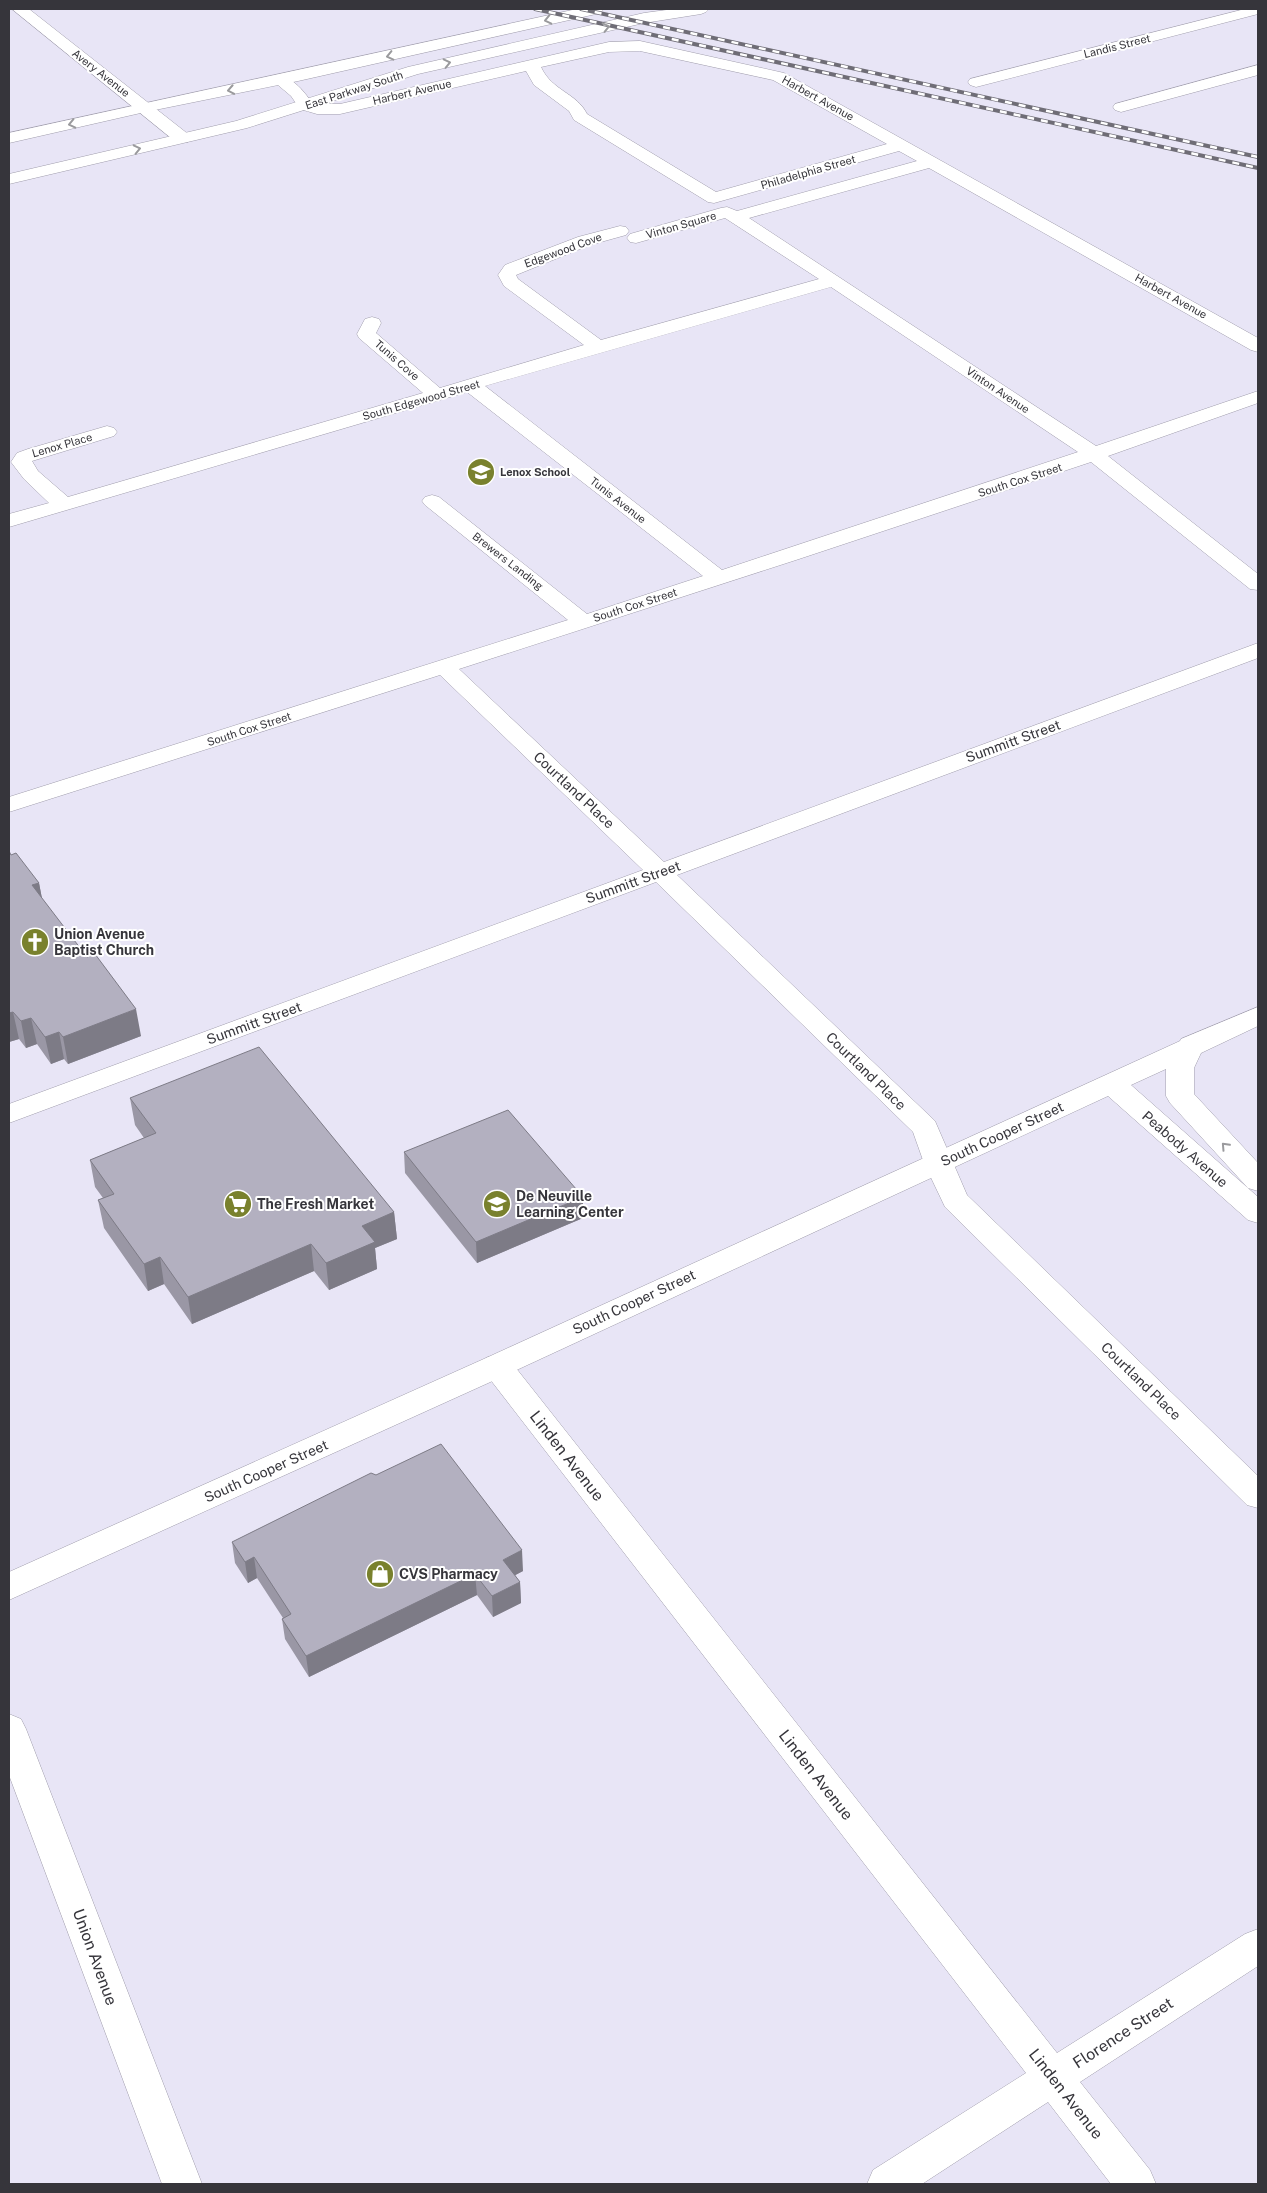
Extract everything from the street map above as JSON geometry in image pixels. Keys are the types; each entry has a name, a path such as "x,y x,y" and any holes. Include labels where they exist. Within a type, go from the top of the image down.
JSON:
{"street":[{"name":"Avery Avenue","path":"20,9 182,138"},
{"name":"East Parkway South","path":"9,138 145,107 280,80 596,9"},
{"name":"East Parkway South","path":"9,179 241,125 306,106 414,70 644,18 701,9"},
{"name":"Landis Street","path":"976,82 1258,10"},
{"name":"Harbert Avenue","path":"306,106 317,109 340,109 609,47 640,46 748,68 778,76 1258,346"},
{"name":"Vinton Avenue","path":"531,64 540,82 576,108 580,117 725,209 1094,455 1258,584"},
{"path":"1121,107 1258,70"},
{"path":"280,80 297,93 306,106"},
{"name":"Philadelphia Street","path":"725,209 902,145"},
{"path":"725,209 932,162"},
{"name":"Vinton Square","path":"628,234 725,209"},
{"name":"Edgewood Cove","path":"598,347 510,282 507,275 511,269 584,241 628,234"},
{"name":"South Edgewood Street","path":"9,521 598,347 834,281"},
{"name":"Tunis Cove","path":"372,323 366,334 437,395"},
{"name":"Tunis Avenue","path":"471,385 718,578"},
{"name":"South Cox Street","path":"9,805 718,578 1094,455 1258,397"},
{"name":"Lenox Place","path":"64,505 31,475 21,462 24,457 35,453 107,432"},
{"name":"Brewers Landing","path":"432,501 583,621"},
{"name":"Summitt Street","path":"9,1114 1258,650"},
{"name":"Courtland Place","path":"444,667 925,1128 938,1164 955,1200 1258,1496"},
{"name":"South Cooper Street","path":"9,1587 497,1366 772,1238 1112,1084 1191,1045 1258,1016"},
{"path":"1191,1045 1180,1068 1180,1096 1258,1182"},
{"name":"Peabody Avenue","path":"1112,1084 1258,1213"},
{"name":"Linden Avenue","path":"497,1366 1136,2184"},
{"name":"Union Avenue","path":"9,1729 182,2184"},
{"name":"Florence Street","path":"887,2184 1258,1946"}],"building":[{"name":"Union Avenue Baptist Church","path":"9,851 11,855 16,853 39,883 32,885 87,957 95,954 136,1009 63,1037 59,1032 45,1037 31,1018 21,1021 13,1012 9,1013"},
{"name":"The Fresh Market","path":"259,1047 394,1212 362,1226 375,1242 326,1263 311,1244 188,1297 160,1257 144,1264 98,1200 114,1194 90,1160 156,1133 130,1098"},
{"path":"508,1110 583,1197 476,1242 404,1152"},
{"name":"CVS Pharmacy","path":"441,1444 522,1550 503,1560 520,1582 492,1596 475,1574 306,1656 282,1619 291,1614 254,1557 245,1562 232,1542 371,1473 376,1475"}],"railway":[{"path":"535,9 1258,168"},
{"path":"581,9 1258,157"}],"place":[{"name":"Lenox School","path":"481,472"},
{"name":"Union Avenue Baptist Church","path":"35,942"},
{"name":"The Fresh Market","path":"238,1204"},
{"name":"De Neuville Learning Center","path":"497,1204"},
{"name":"CVS Pharmacy","path":"380,1574"}]}
